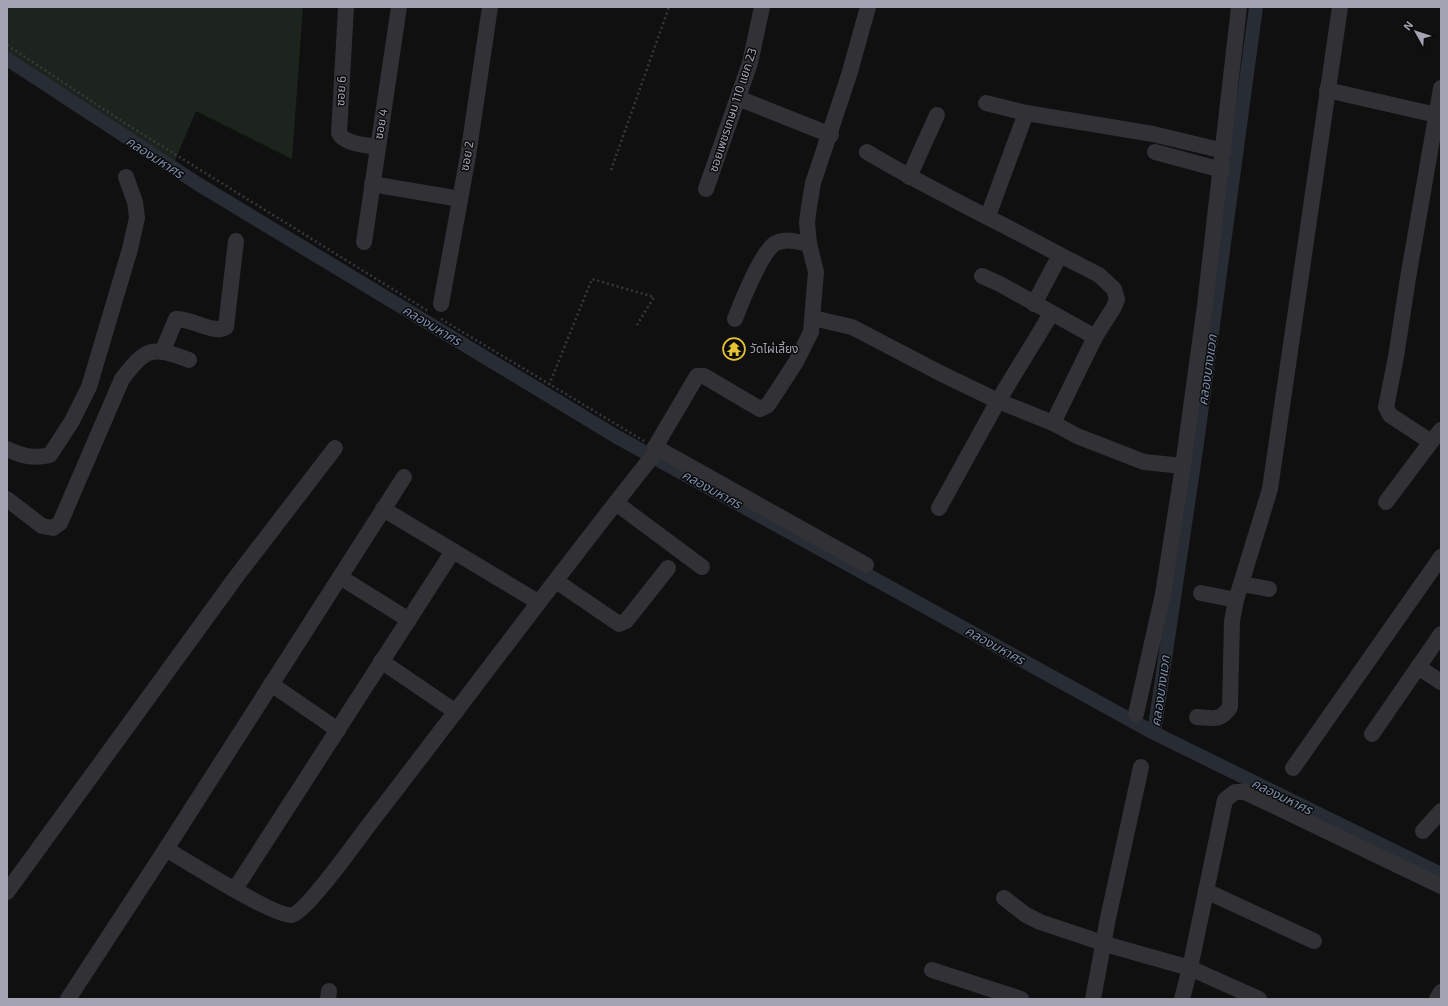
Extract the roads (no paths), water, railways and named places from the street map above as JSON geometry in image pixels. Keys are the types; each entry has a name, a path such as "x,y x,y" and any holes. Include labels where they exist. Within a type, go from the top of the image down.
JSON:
{"street":[{"name":"ซอย 6","path":"346,7 339,133 340,136 350,141 377,147"},
{"name":"ซอย 4","path":"364,242 399,7"},
{"name":"ซอย 2","path":"436,311 468,156 490,7"},
{"name":"ซอยเพชรเกษม 110 แยก 23","path":"706,189 750,63 762,7"},
{"path":"166,848 235,889 281,914 290,916 298,913 322,885 456,712 538,602 616,503 651,455 697,376 704,376 760,409 768,405 796,362 811,332 816,272 809,244 807,222 813,183 830,135 868,7"},
{"path":"1136,714 1163,594 1183,466 1222,170 1240,7"},
{"path":"1196,717 1218,718 1224,716 1230,707 1230,637 1236,600 1270,489 1292,346 1327,90 1340,7"},
{"path":"1386,502 1436,436 1390,415 1386,407 1439,115 1441,88"},
{"path":"1327,90 1439,115"},
{"path":"738,98 830,135"},
{"path":"986,103 1026,113 1153,134 1224,151"},
{"path":"988,216 1026,113"},
{"path":"909,177 938,115"},
{"path":"867,152 909,177 956,202 988,216 1100,275 1114,289 1117,299 1114,307 1095,337 1053,423"},
{"path":"1155,152 1222,170"},
{"path":"7,449 24,456 38,458 50,455 72,421 89,387 128,256 137,218 135,202 126,177"},
{"path":"372,184 460,198"},
{"path":"735,318 752,276 774,244 786,240 809,244"},
{"path":"163,350 176,319 182,318 214,329 223,329 226,327 236,241"},
{"path":"1034,304 1060,255"},
{"path":"982,276 1095,337"},
{"path":"939,508 998,400 1051,314"},
{"path":"813,318 852,327 897,349 940,373 998,400 1053,423 1077,436 1144,462 1183,466"},
{"path":"7,498 42,526 53,528 60,522 122,379 137,360 147,352 163,350 189,360"},
{"path":"7,892 236,578 335,448"},
{"path":"651,455 866,564"},
{"path":"68,999 404,477"},
{"path":"616,503 702,567"},
{"path":"383,509 538,602"},
{"path":"235,889 453,551"},
{"path":"1293,768 1441,557"},
{"path":"556,581 619,624 626,621 668,568"},
{"path":"340,577 409,620"},
{"path":"1242,584 1269,590"},
{"path":"1201,593 1236,600"},
{"path":"1372,734 1441,634"},
{"path":"381,661 456,712"},
{"path":"1418,667 1441,682"},
{"path":"271,684 338,730"},
{"path":"1092,999 1107,945 1142,767"},
{"path":"1182,999 1190,968 1225,800 1235,792 1245,792 1441,886"},
{"path":"1424,831 1441,811"},
{"path":"1206,891 1314,941"},
{"path":"1004,898 1026,915 1040,922 1107,945 1190,968 1259,999"},
{"path":"932,970 1021,999"},
{"path":"1437,999 1441,992"}],"waterway":[{"name":"คลองบางแวก","path":"1154,733 1197,443 1256,7"},
{"name":"คลองมหาศร","path":"7,59 198,184 617,437 1154,733 1441,874"}],"place":[{"name":"วัดไผ่เลี้ยง","path":"734,349"}]}
